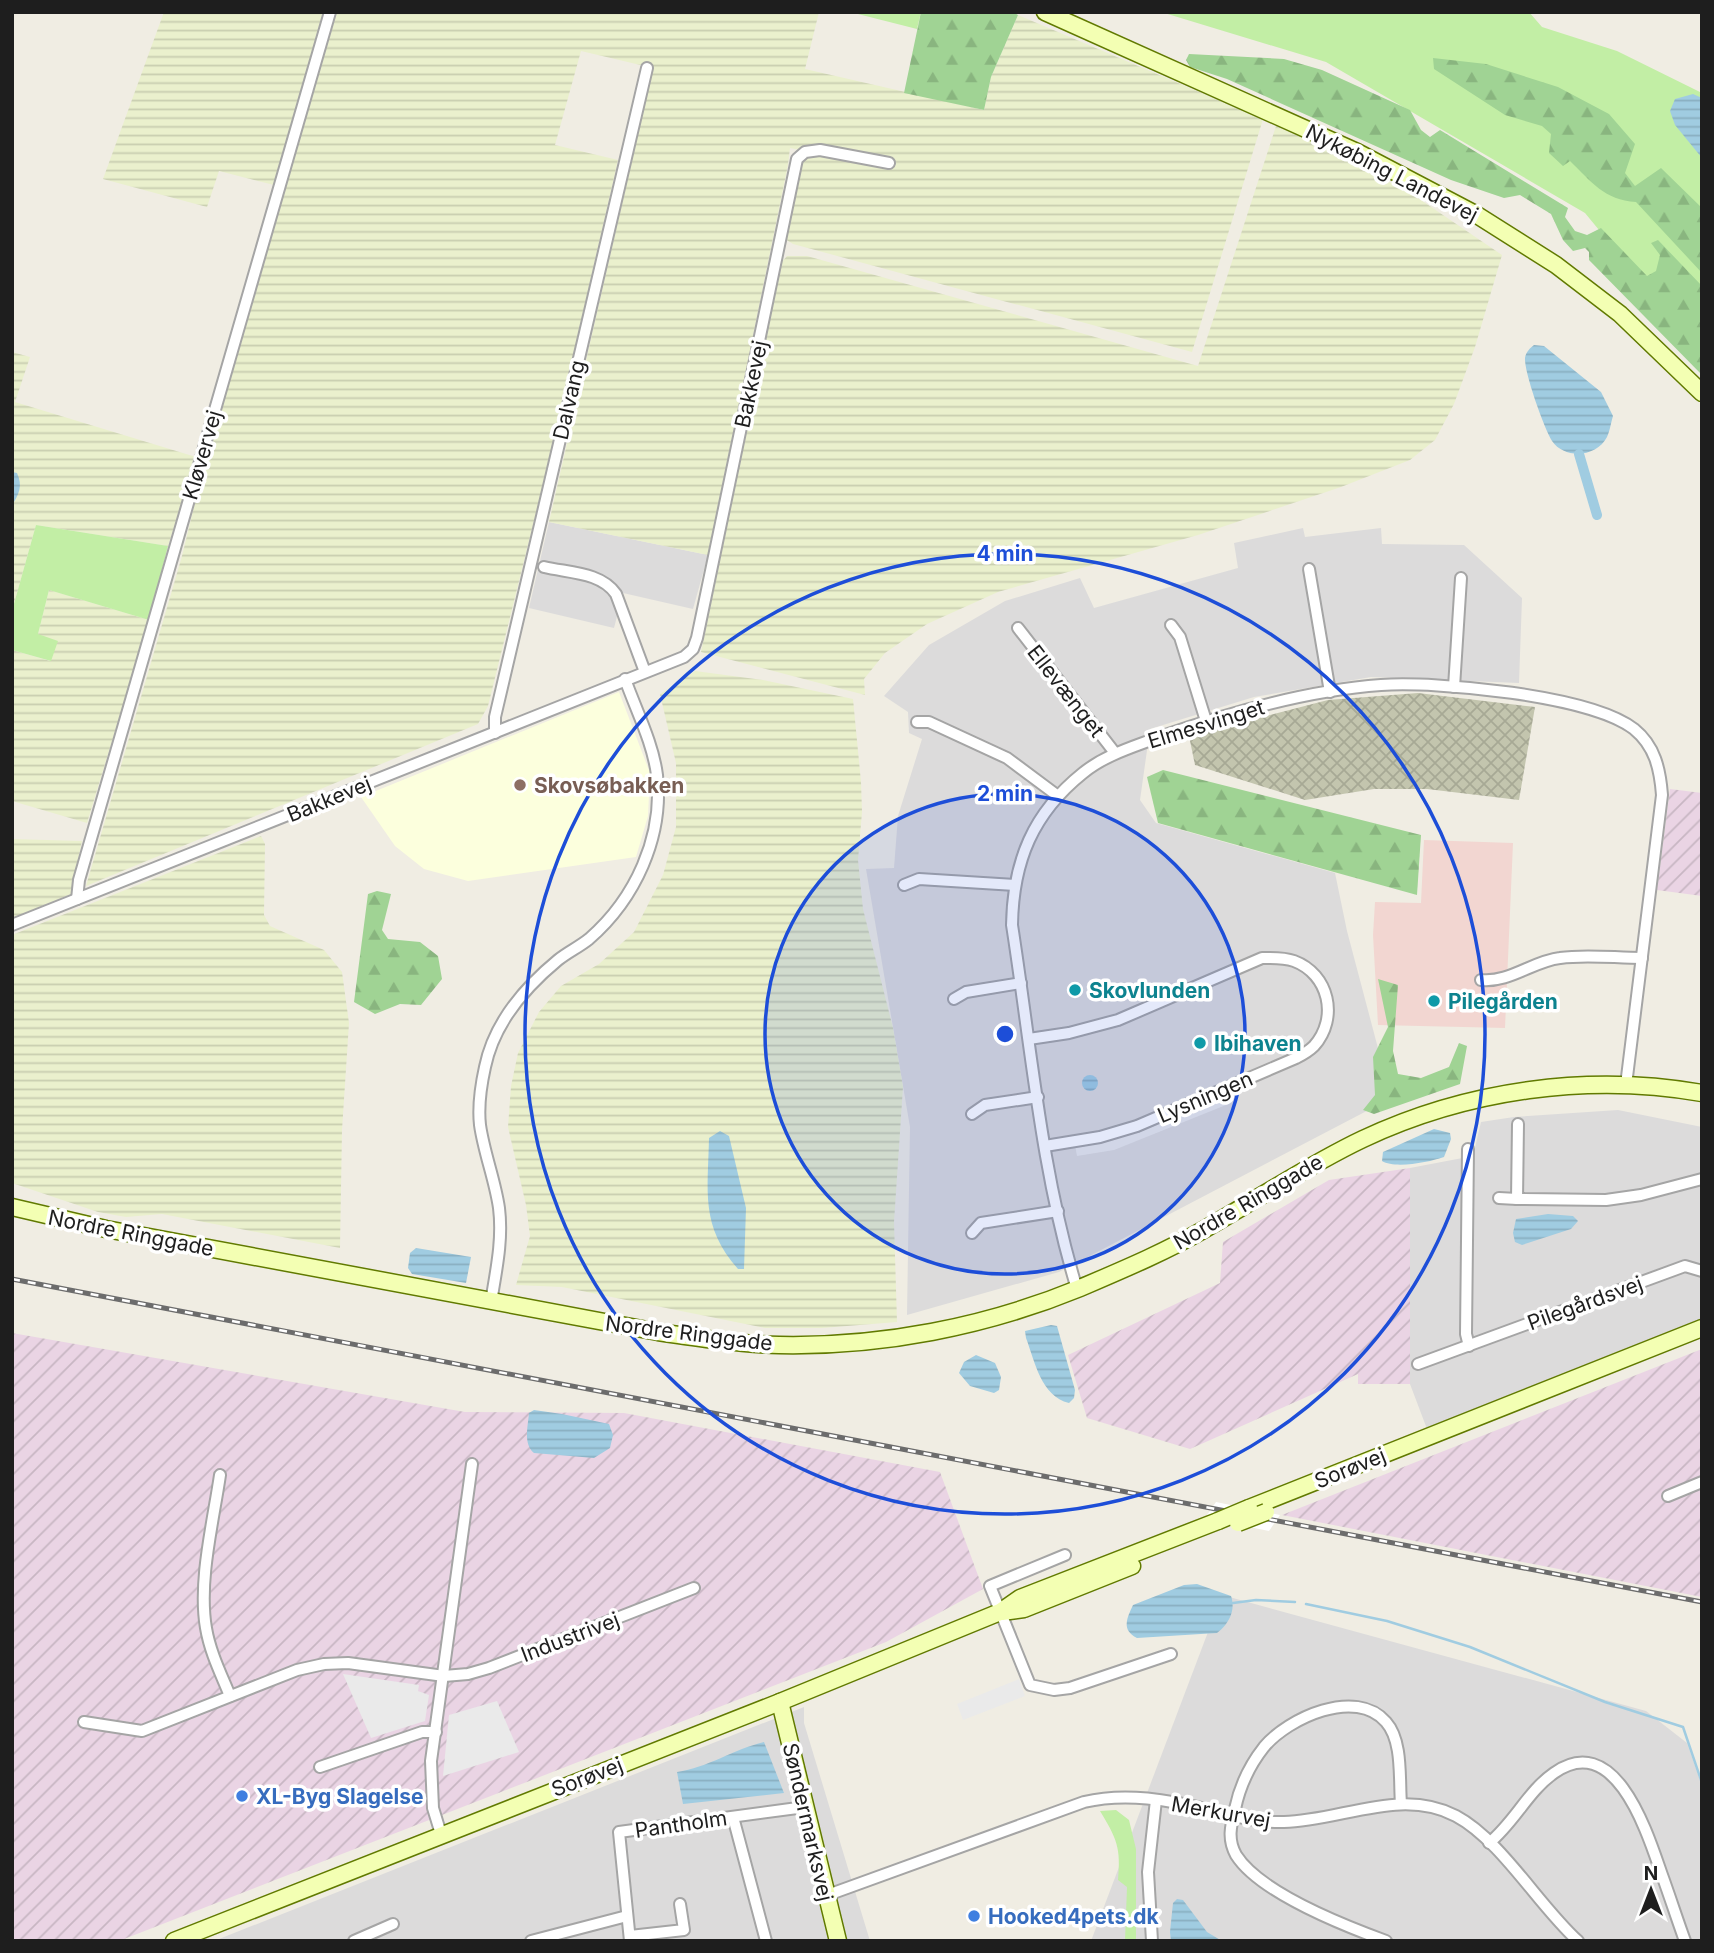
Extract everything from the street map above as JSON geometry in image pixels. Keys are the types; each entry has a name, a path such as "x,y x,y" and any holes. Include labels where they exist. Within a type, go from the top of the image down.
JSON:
{"street":[{"name":"Kløvervej","path":"77,899 79,880 331,12"},
{"name":"Nykøbing Landevej","path":"1045,12 1357,152 1478,215 1556,265 1620,314 1702,393"},
{"name":"Dalvang","path":"495,733 495,718 647,68"},
{"name":"Bakkevej","path":"12,925 684,657 697,638 797,159 805,152 820,150 889,163"},
{"path":"544,568 609,583 616,594 645,672"},
{"path":"1309,569 1330,692"},
{"path":"1454,687 1461,578"},
{"path":"1171,625 1180,637 1206,721"},
{"name":"Ellevænget","path":"1018,628 1115,753"},
{"path":"491,1302 499,1255 499,1208 480,1123 485,1067 494,1039 520,997 538,978 587,940 617,911 638,879 649,847 656,814 657,773 625,679"},
{"name":"Elmesvinget","path":"1077,1289 1066,1251 1045,1146 1012,925 1018,869 1030,837 1046,810 1085,771 1115,753 1258,706 1381,685 1454,687 1576,705 1608,715 1634,729 1652,749 1660,772 1662,795 1626,1085"},
{"path":"918,722 929,722 1007,758 1058,796"},
{"path":"904,885 919,879 1015,885"},
{"name":"Lysningen","path":"1029,1039 1069,1033 1118,1020 1262,958 1291,960 1308,968 1325,988 1329,1003 1322,1034 1313,1047 1297,1058 1137,1126 1100,1137 1045,1146"},
{"path":"1481,980 1499,980 1539,962 1560,958 1642,958"},
{"path":"954,999 966,992 1021,983"},
{"name":"Nordre Ringgade","path":"12,1207 95,1227 658,1332 778,1345 836,1344 944,1330 1077,1289 1204,1230 1325,1158 1415,1118 1480,1100 1542,1088 1626,1085 1702,1093"},
{"path":"972,1114 985,1105 1038,1097"},
{"path":"1517,1199 1518,1124"},
{"path":"1468,1149 1466,1334 1469,1346"},
{"path":"1499,1198 1606,1200 1641,1195 1702,1180"},
{"path":"972,1233 981,1223 1058,1211"},
{"name":"Pilegårdsvej","path":"1418,1364 1685,1266 1702,1271"},
{"name":"Sorøvej","path":"174,1941 780,1702 1000,1612 1020,1598 1702,1328"},
{"name":"Sorøvej","path":"1000,1612 1024,1609 1702,1340"},
{"path":"441,1834 433,1808 431,1789 436,1732 472,1464"},
{"path":"219,1475 204,1608 212,1651 230,1696"},
{"path":"1668,1496 1702,1482"},
{"path":"1065,1555 990,1586 1030,1685 1054,1690 1070,1688 1171,1654"},
{"name":"Industrivej","path":"84,1722 142,1731 298,1670 324,1664 348,1663 444,1676 468,1674 694,1588"},
{"name":"Søndermarksvej","path":"780,1702 838,1941"},
{"path":"1386,1941 1318,1914 1262,1881 1241,1862 1233,1848 1230,1834 1239,1790 1250,1766 1266,1744 1298,1720 1326,1710 1345,1707 1371,1711 1381,1716 1393,1731 1398,1755 1401,1804"},
{"path":"320,1767 422,1732 436,1732"},
{"path":"1489,1843 1504,1830 1539,1785 1555,1771 1573,1764 1602,1768 1615,1778 1631,1798 1644,1823 1685,1941"},
{"name":"Merkurvej","path":"825,1896 1103,1797 1124,1796 1156,1800 1263,1821 1297,1822 1401,1804 1436,1808 1469,1825 1489,1843 1578,1941"},
{"path":"1152,1941 1148,1872 1156,1800"},
{"name":"Pantholm","path":"680,1904 684,1930 630,1938 619,1832 805,1807"},
{"path":"733,1817 766,1941"},
{"path":"531,1941 627,1916"},
{"path":"354,1941 393,1924"}],"shaded area":[{"path":"164,12 323,12 274,185 219,171 207,207 103,179"},
{"path":"337,12 819,12 805,69 984,110 991,77 1018,15 1263,119 1192,352 793,244 785,239 799,166 805,158 815,153 790,148 708,555 549,522 653,68 581,51 555,145 618,160 554,440 488,706 478,724 86,886 182,556 210,441"},
{"path":"1277,123 1412,194 1502,255 1475,347 1454,404 1435,440 1410,460 1341,487 1198,535 998,592 927,624 885,653 864,679 865,695 701,652 781,263 787,256 807,256 1198,366"},
{"path":"12,352 30,357 15,402 196,457 168,546 36,525 12,611"},
{"path":"549,522 708,555 693,609 623,593 614,628 529,608"},
{"path":"1303,528 1305,537 1381,528 1382,544 1464,545 1522,598 1519,683 1371,677 1254,697 1150,729 1140,800 1156,823 1335,873 1347,931 1379,1052 1382,1103 1059,1272 907,1315 910,1127 866,869 894,868 898,816 922,739 909,733 908,712 884,696 929,645 1005,601 1080,578 1094,608 1238,568 1234,543"},
{"path":"49,590 149,620 87,823 12,801 12,650 50,661 38,634"},
{"path":"695,671 763,680 853,699 861,782 862,812 858,860 863,909 893,1028 903,1087 894,1222 897,1322 822,1328 765,1328 562,1287 516,1285 530,1236 526,1205 508,1127 511,1086 518,1053 539,1012 561,986 599,964 634,932 663,875 676,827 676,763 660,694"},
{"name":"Skovsøbakken","path":"619,692 650,773 648,816 636,857 468,881 424,869 395,846 361,797"},
{"path":"1418,693 1535,707 1519,800 1427,789 1374,789 1305,800 1195,765 1189,736 1328,700"},
{"path":"1670,789 1702,793 1702,896 1657,890"},
{"path":"261,836 265,844 264,915 270,926 324,950 342,972 349,1023 342,1130 340,1248 162,1214 126,1217 98,1212 12,1183 12,935"},
{"path":"12,839 82,841 71,894 12,918"},
{"path":"1424,840 1513,843 1505,1028 1378,1025 1373,935 1375,902 1421,903"},
{"path":"1222,1094 1226,1105 1114,1150 1077,1156 1075,1145"},
{"path":"1618,1110 1702,1127 1702,1321 1427,1429 1410,1384 1410,1168 1473,1156 1481,1122 1514,1117"},
{"path":"1410,1168 1410,1384 1358,1384 1358,1374 1190,1449 1087,1418 1068,1355 1220,1283 1223,1242 1329,1180"},
{"path":"12,1333 465,1412 624,1413 940,1472 983,1589 886,1642 119,1941 12,1941"},
{"path":"1702,1349 1702,1597 1282,1515"},
{"path":"1222,1595 1646,1711 1687,1743 1702,1786 1702,1941 1091,1941"},
{"path":"343,1674 419,1685 418,1691 429,1695 425,1721 371,1738"},
{"path":"1019,1679 1025,1696 963,1720 957,1704"},
{"path":"497,1701 519,1752 443,1776 449,1715"},
{"path":"804,1707 804,1723 870,1941 214,1941"}],"green space":[{"path":"850,12 921,12 917,29"},
{"path":"921,12 1013,12 1018,15 991,77 984,110 904,93"},
{"path":"1161,12 1529,12 1542,27 1617,51 1702,93 1702,355 1585,213 1326,62"},
{"path":"1189,54 1284,59 1322,70 1410,110 1421,130 1430,137 1440,130 1568,208 1565,217 1575,231 1587,235 1601,228 1647,276 1656,271 1660,255 1651,243 1658,240 1702,286 1702,375 1589,260 1589,252 1585,248 1573,251 1563,240 1551,214 1520,195 1504,198 1451,180 1227,79 1190,67 1186,60"},
{"path":"1433,58 1486,64 1558,87 1609,114 1635,144 1625,173 1635,186 1661,168 1702,208 1702,273 1636,202 1607,194 1570,161 1563,166 1549,153 1551,134 1542,126 1505,115 1434,69"},
{"path":"36,525 168,546 149,620 49,590 38,634 58,641 51,661 12,650 12,611"},
{"path":"1163,770 1421,835 1417,895 1158,823 1147,777"},
{"path":"377,891 391,894 382,930 388,939 420,942 438,956 442,979 421,1005 400,1004 375,1014 354,1002 368,894"},
{"path":"1378,979 1398,985 1393,1051 1398,1074 1421,1078 1449,1067 1459,1043 1467,1046 1460,1084 1374,1114 1363,1110 1375,1095 1373,1057 1388,1027"},
{"path":"1116,1810 1129,1820 1136,1849 1136,1941 1125,1941 1127,1887 1118,1880 1119,1860 1116,1844 1100,1811"}],"water":[{"path":"1693,94 1702,98 1702,158 1675,125 1670,111 1675,99"},
{"path":"1534,345 1544,346 1601,392 1613,416 1607,437 1596,449 1581,454 1572,453 1552,441 1535,400 1526,365 1526,354"},
{"path":"12,472 17,473 20,486 12,505"},
{"path":"1090,1075 1096,1077 1096,1089 1090,1091 1084,1089 1082,1083 1084,1077"},
{"path":"1434,1129 1450,1133 1451,1139 1444,1157 1404,1165 1382,1161 1383,1152"},
{"path":"720,1131 729,1136 746,1208 744,1269 738,1269 717,1238 709,1207 709,1138"},
{"path":"1548,1214 1573,1216 1578,1221 1571,1229 1522,1245 1515,1242 1513,1233 1516,1219"},
{"path":"416,1248 471,1257 466,1283 412,1274 408,1268 410,1253"},
{"path":"1057,1326 1075,1390 1074,1398 1069,1403 1059,1399 1045,1386 1026,1338 1025,1331"},
{"path":"976,1355 995,1363 1001,1377 999,1390 994,1393 970,1386 959,1373 964,1362"},
{"path":"534,1410 609,1424 613,1435 610,1448 594,1458 534,1453 528,1445 527,1434 529,1413"},
{"path":"1197,1584 1231,1596 1233,1606 1230,1616 1217,1633 1137,1638 1129,1631 1127,1619 1133,1605 1184,1585"},
{"path":"764,1742 784,1793 683,1804 677,1772 699,1767"},
{"path":"1177,1899 1183,1900 1207,1932 1222,1941 1171,1941 1173,1903"}],"pier":[{"path":"1216,1502 1280,1515 1269,1531 1205,1518"}],"waterway":[{"path":"1579,454 1597,515"},
{"path":"1233,1603 1256,1600 1295,1602"},
{"path":"1306,1604 1387,1621 1470,1647 1605,1702 1683,1727 1702,1783"}],"railway":[{"path":"12,1279 1702,1602"}],"place":[{"name":"Skovsøbakken","path":"520,785"},
{"name":"Skovlunden","path":"1075,990"},
{"name":"Pilegården","path":"1434,1001"},
{"name":"Ibihaven","path":"1200,1043"},
{"name":"XL-Byg Slagelse","path":"242,1796"},
{"name":"Hooked4pets.dk","path":"974,1916"}]}
